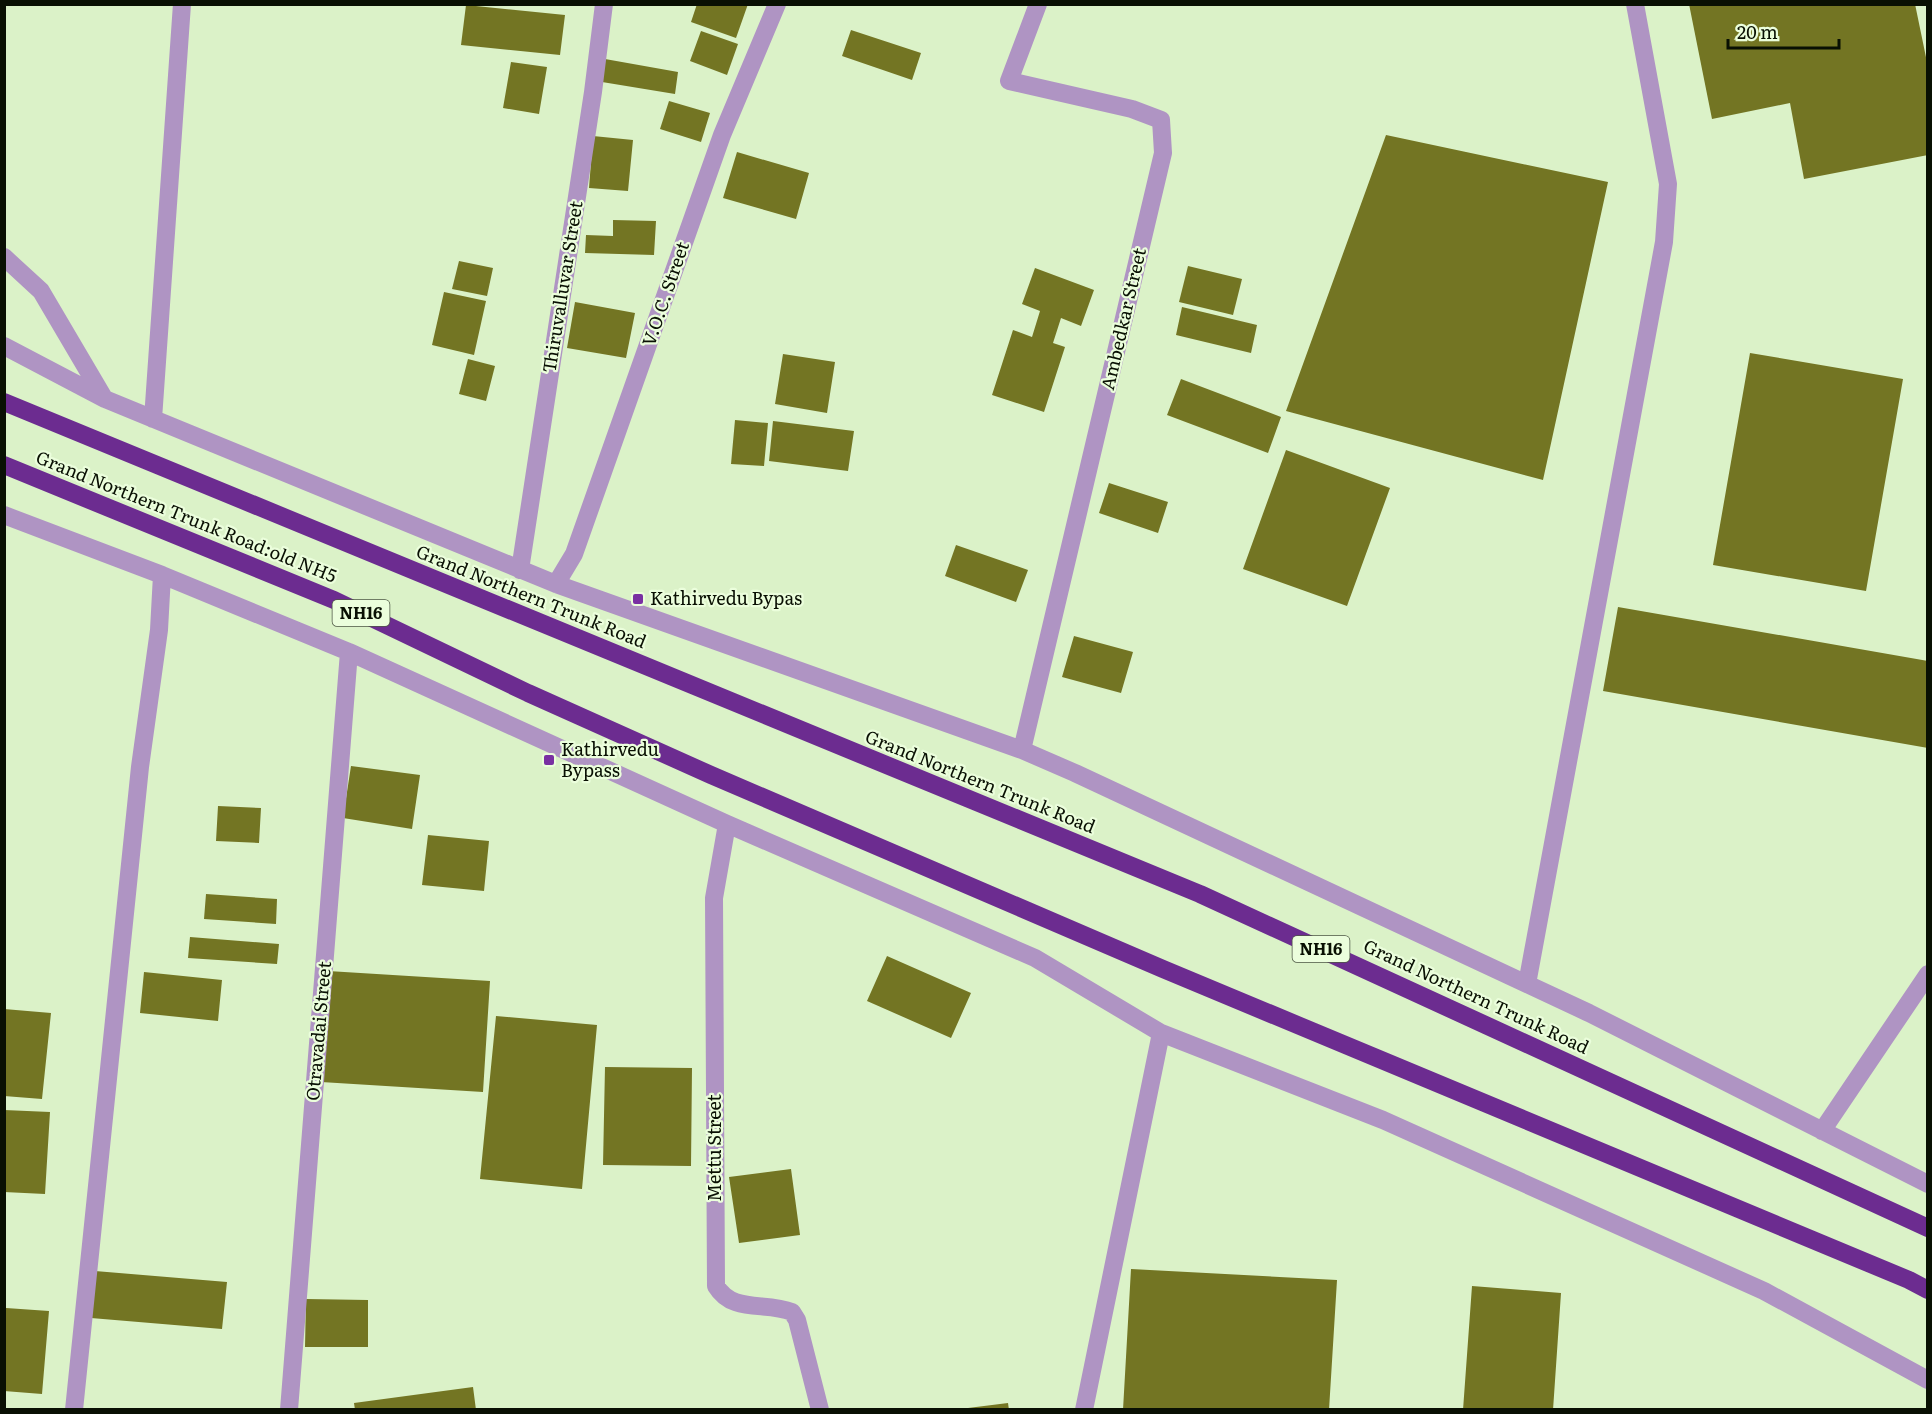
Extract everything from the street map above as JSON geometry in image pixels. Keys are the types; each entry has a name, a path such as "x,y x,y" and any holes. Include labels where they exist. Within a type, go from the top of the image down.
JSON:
{"highway":[{"name":"Grand Northern Trunk Road","path":"4,402 1200,894 1928,1228"},
{"name":"Grand Northern Trunk Road:old NH5","path":"4,465 334,600 528,693 711,775 1174,973 1909,1280 1928,1290"}],"street":[{"path":"153,419 182,4"},
{"name":"Thiruvalluvar Street","path":"520,570 593,92 604,4"},
{"name":"V.O.C. Street","path":"556,584 574,554 722,135 777,4"},
{"name":"Ambedkar Street","path":"1022,750 1163,153 1161,120 1132,109 1009,81 1038,4"},
{"path":"1527,984 1664,242 1668,184 1635,4"},
{"path":"4,256 41,291 105,399"},
{"path":"4,346 105,399 520,570 1022,750 1589,1013 1928,1184"},
{"path":"4,515 162,575 349,652 727,824 1035,958 1161,1033 1383,1120 1764,1291 1928,1380"},
{"path":"74,1410 140,767 159,630 162,575"},
{"name":"Otravadai Street","path":"289,1410 349,652"},
{"name":"Mettu Street","path":"727,824 714,898 716,1286 722,1296 732,1303 792,1311 797,1320 820,1410"},
{"path":"1822,1131 1928,974"},
{"path":"1084,1410 1161,1033"}],"building":[{"path":"697,4 748,4 736,38 691,22"},
{"path":"1689,4 1915,4 1928,67 1928,155 1804,179 1790,103 1712,119"},
{"path":"466,5 565,15 560,55 461,45"},
{"path":"851,30 921,53 912,80 842,56"},
{"path":"701,31 738,44 727,75 690,61"},
{"path":"605,59 678,72 675,94 602,82"},
{"path":"511,62 547,67 539,114 503,108"},
{"path":"669,101 710,113 701,142 660,129"},
{"path":"1386,135 1608,182 1543,480 1286,411"},
{"path":"593,136 633,140 628,191 589,188"},
{"path":"737,152 809,173 796,219 723,198"},
{"path":"613,220 656,221 654,255 585,253 586,235 613,236"},
{"path":"459,261 493,268 487,296 452,289"},
{"path":"1188,266 1242,279 1233,315 1179,302"},
{"path":"1035,268 1094,290 1081,326 1061,318 1053,343 1065,347 1044,412 992,395 1013,330 1032,337 1040,311 1022,304"},
{"path":"444,292 486,301 474,355 432,345"},
{"path":"575,302 635,313 626,358 567,348"},
{"path":"1182,307 1257,325 1251,353 1176,335"},
{"path":"1750,353 1903,379 1866,591 1713,565"},
{"path":"783,354 835,362 827,413 775,404"},
{"path":"468,359 495,366 486,401 459,394"},
{"path":"1181,379 1281,417 1268,453 1167,415"},
{"path":"735,420 768,423 764,466 731,464"},
{"path":"773,421 854,431 848,471 769,461"},
{"path":"1286,450 1390,488 1347,606 1243,569"},
{"path":"1109,483 1168,502 1158,533 1099,513"},
{"path":"956,545 1028,570 1016,602 945,576"},
{"path":"1618,607 1928,661 1928,748 1603,691"},
{"path":"1074,636 1133,652 1121,693 1062,677"},
{"path":"351,766 420,775 412,829 343,818"},
{"path":"218,806 261,808 259,843 216,841"},
{"path":"428,835 489,841 484,891 422,885"},
{"path":"206,894 277,899 276,924 204,919"},
{"path":"190,937 279,944 277,964 188,958"},
{"path":"887,956 971,993 951,1038 867,1001"},
{"path":"328,971 490,981 483,1092 321,1082"},
{"path":"144,972 222,980 218,1021 140,1013"},
{"path":"4,1009 51,1013 42,1099 4,1096"},
{"path":"496,1016 597,1025 582,1189 480,1179"},
{"path":"605,1067 692,1068 691,1166 603,1165"},
{"path":"4,1110 50,1112 45,1194 4,1192"},
{"path":"791,1169 800,1235 739,1243 729,1177"},
{"path":"1131,1269 1337,1280 1329,1410 1123,1410"},
{"path":"95,1271 227,1282 222,1329 91,1318"},
{"path":"1472,1286 1561,1293 1553,1410 1463,1410"},
{"path":"306,1299 368,1300 368,1347 305,1347"},
{"path":"6,1308 49,1311 42,1394 4,1391"},
{"path":"473,1387 476,1410 355,1410 354,1403"},
{"path":"1008,1403 1009,1410 968,1410 968,1408"}],"place":[{"name":"Kathirvedu Bypas","path":"638,599"},
{"name":"Kathirvedu Bypass","path":"549,760"}]}
